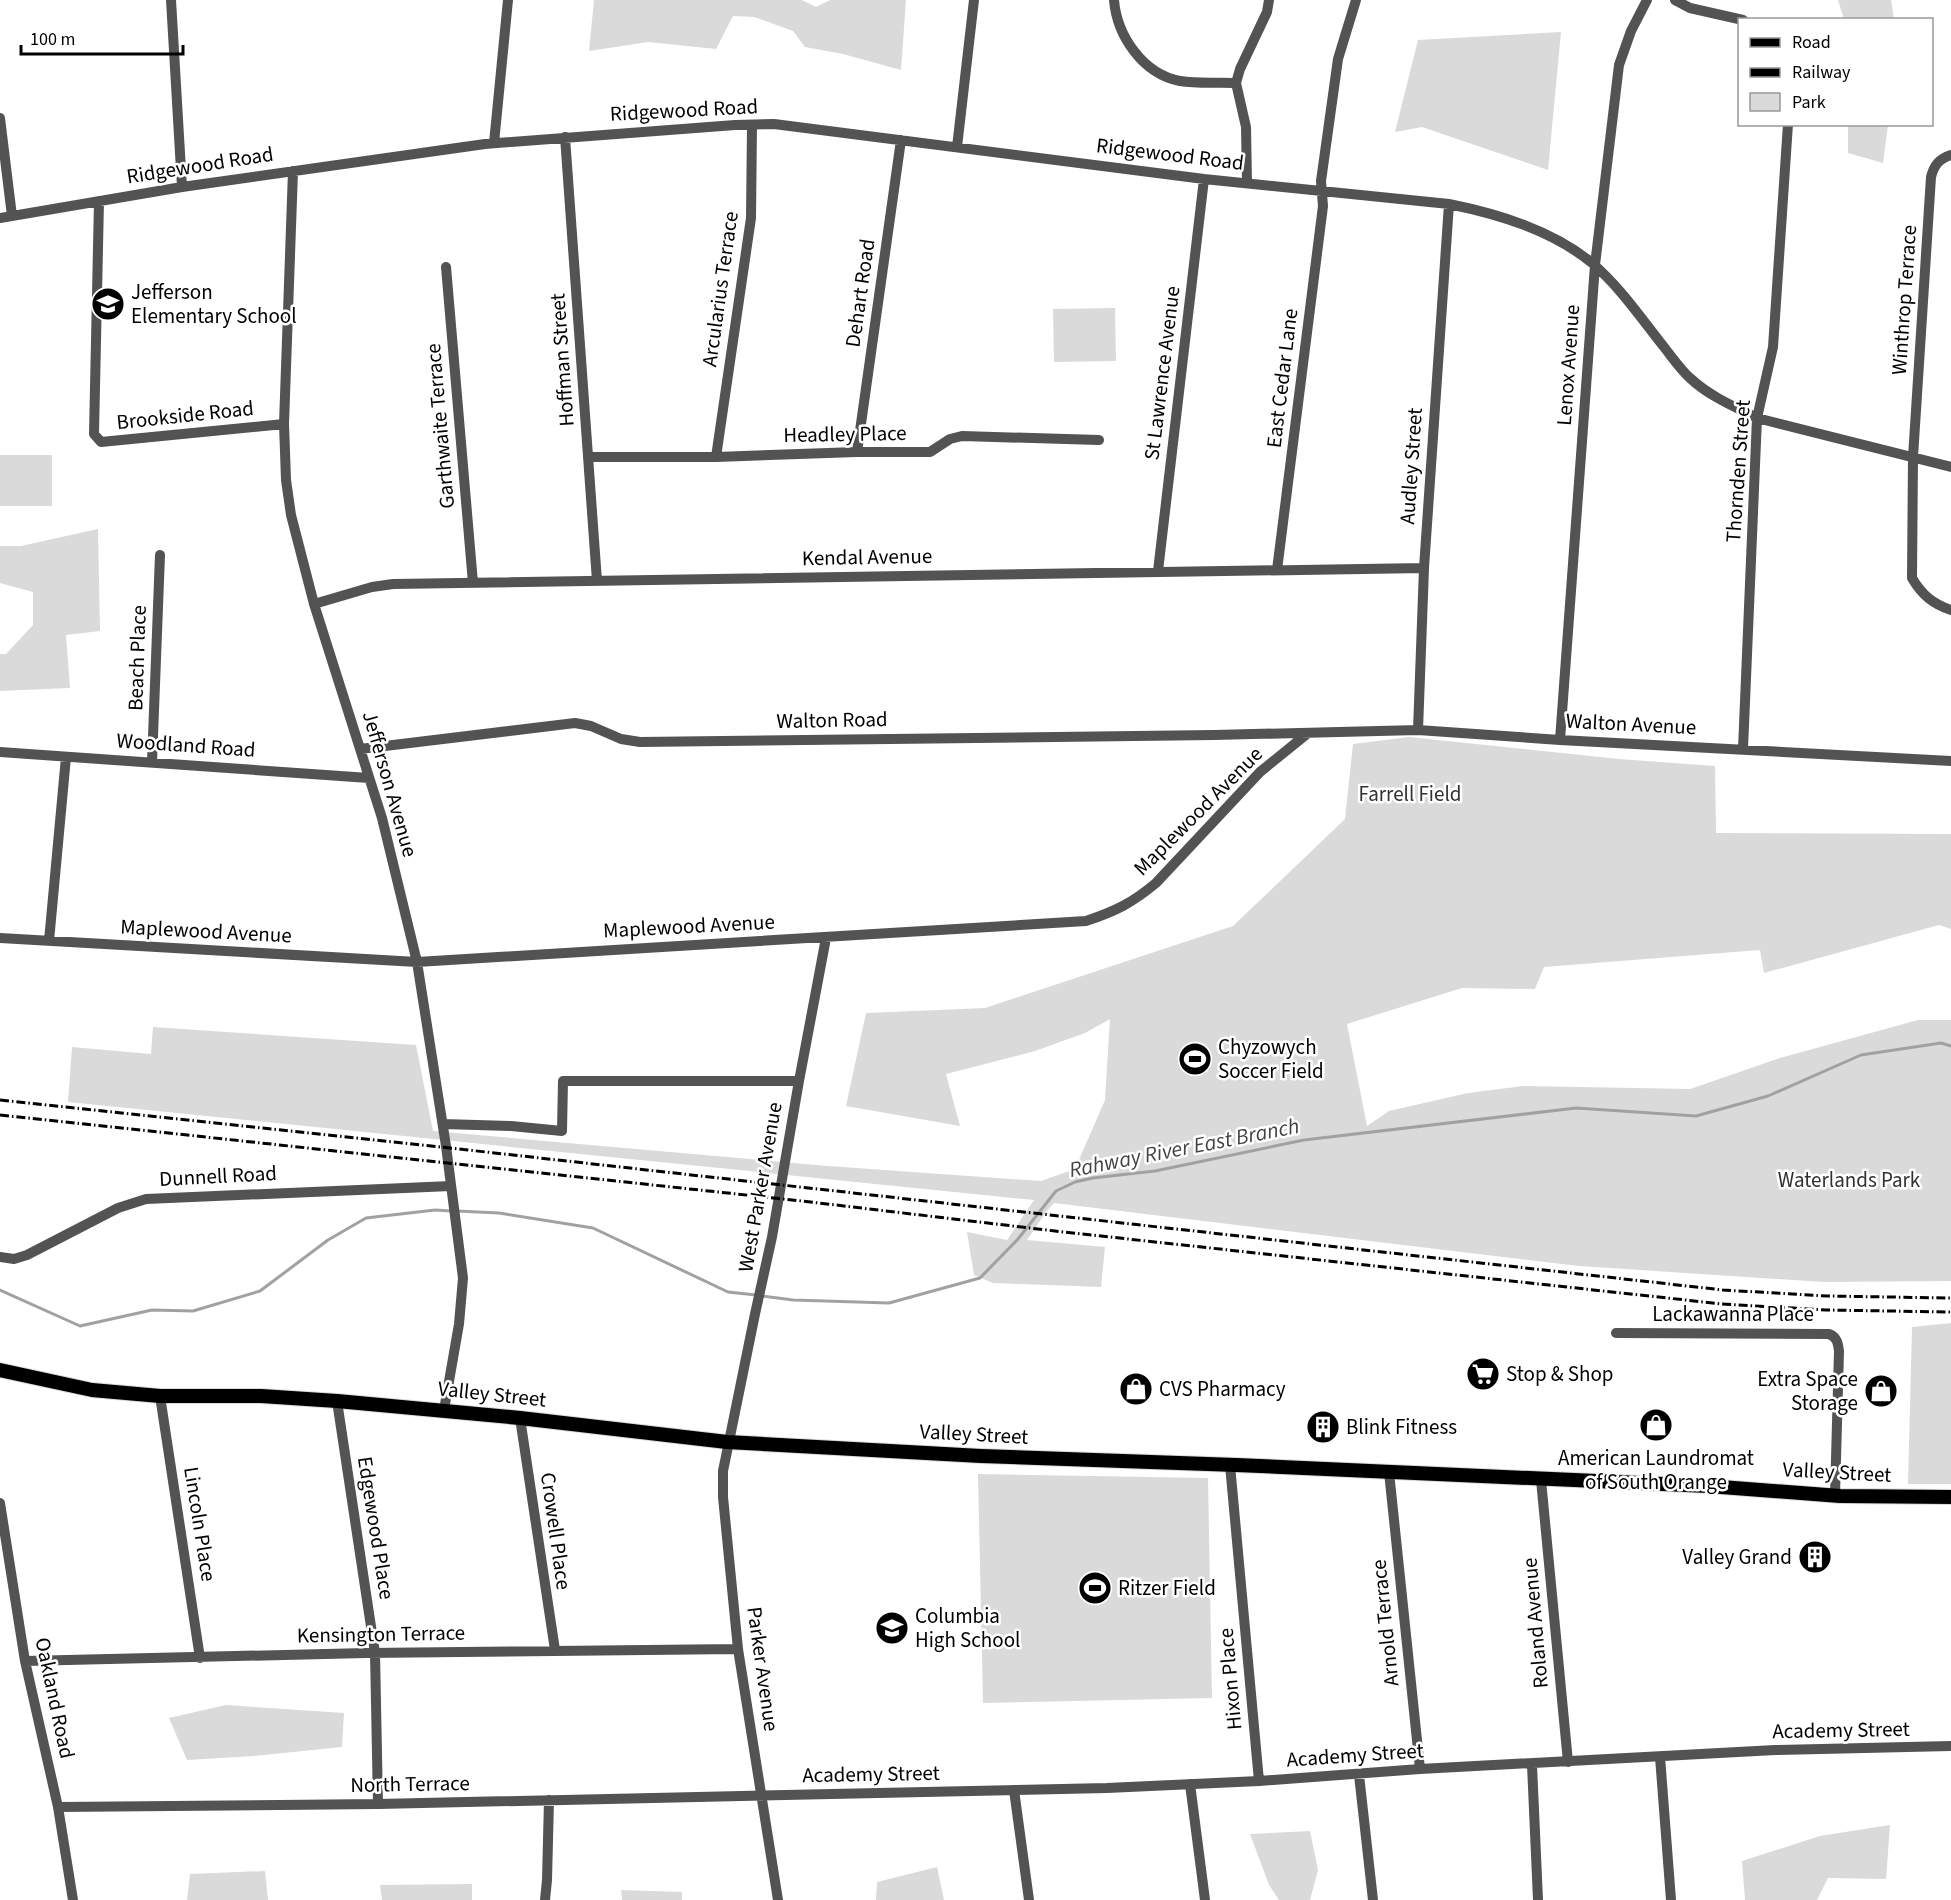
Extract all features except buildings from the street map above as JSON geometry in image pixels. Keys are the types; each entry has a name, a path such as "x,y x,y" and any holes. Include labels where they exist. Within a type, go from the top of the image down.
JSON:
{"main road":[{"name":"Valley Street","path":"0,1370 92,1390 160,1396 257,1396 337,1401 444,1410 728,1442 970,1455 1708,1486 1835,1496 1951,1497"}],"street":[{"path":"171,0 182,187"},
{"path":"494,143 508,0"},
{"path":"957,147 974,0"},
{"path":"1114,0 1119,23 1126,40 1152,68 1180,81 1236,83"},
{"path":"1247,183 1246,128 1236,83 1240,69 1267,12 1269,0"},
{"name":"East Cedar Lane","path":"1277,570 1323,206 1322,181 1338,59 1356,0"},
{"name":"Lenox Avenue","path":"1560,740 1594,265 1619,65 1631,31 1647,0"},
{"path":"1675,0 1690,8 1738,19"},
{"path":"0,118 12,216"},
{"name":"Ridgewood Road","path":"0,218 182,187 494,143 774,124 1204,179 1449,204 1520,223 1564,244 1594,265 1630,303 1689,377 1714,395 1758,418 1951,467"},
{"name":"Arcularius Terrace","path":"716,457 751,218 752,125"},
{"name":"Thornden Street","path":"1743,749 1758,418 1773,347 1788,126"},
{"name":"Hoffman Street","path":"565,137 597,581"},
{"name":"Dehart Road","path":"857,452 901,140"},
{"name":"Winthrop Terrace","path":"1951,155 1937,163 1931,177 1913,457 1912,578 1920,591 1936,605 1951,610"},
{"name":"Jefferson Avenue","path":"293,171 284,424 286,480 291,515 314,604 382,818 417,962 443,1124 463,1288 444,1410"},
{"name":"St Lawrence Avenue","path":"1158,571 1204,179"},
{"name":"Brookside Road","path":"99,201 94,434 101,442 284,424"},
{"name":"Audley Street","path":"1418,730 1424,568 1449,204"},
{"name":"Garthwaite Terrace","path":"446,267 473,582"},
{"name":"Headley Place","path":"588,458 930,452 950,439 962,436 1099,440"},
{"name":"Beach Place","path":"152,762 160,555"},
{"name":"Kendal Avenue","path":"314,604 372,587 393,584 1424,568"},
{"name":"Walton Road","path":"360,749 575,723 591,726 621,739 640,742 1309,733"},
{"name":"Walton Avenue","path":"1309,733 1418,730 1951,761"},
{"name":"Maplewood Avenue","path":"0,938 417,962 1086,921 1114,912 1136,899 1156,883 1260,772 1309,733"},
{"name":"Woodland Road","path":"0,753 369,778"},
{"path":"49,941 66,757"},
{"name":"West Parker Avenue","path":"728,1442 787,1160 826,938"},
{"path":"443,1124 511,1126 562,1131 563,1081 799,1082"},
{"name":"Dunnell Road","path":"0,1257 14,1259 27,1255 118,1208 146,1199 451,1186"},
{"name":"Lackawanna Place","path":"1616,1333 1829,1334 1834,1336 1839,1351 1835,1496"},
{"name":"Lincoln Place","path":"160,1396 200,1658"},
{"name":"Edgewood Place","path":"337,1401 375,1653 378,1804"},
{"name":"Crowell Place","path":"520,1418 555,1650"},
{"name":"Parker Avenue","path":"728,1442 723,1471 723,1497 738,1649 778,1900"},
{"name":"Hixon Place","path":"1230,1465 1259,1781"},
{"name":"Arnold Terrace","path":"1389,1472 1420,1769"},
{"name":"Roland Avenue","path":"1541,1480 1568,1762"},
{"name":"Oakland Road","path":"0,1503 25,1661 58,1807 73,1900"},
{"name":"Kensington Terrace","path":"25,1661 375,1653 738,1649"},
{"name":"Academy Street","path":"762,1796 1190,1784 1775,1750 1951,1746"},
{"path":"1660,1757 1671,1900"},
{"path":"1532,1764 1538,1900"},
{"path":"1359,1775 1373,1900"},
{"path":"1190,1784 1205,1900"},
{"path":"1014,1790 1029,1900"},
{"name":"North Terrace","path":"58,1807 378,1804 762,1796"},
{"path":"545,1900 548,1880 549,1800"}],"green space":[{"path":"594,0 802,0 816,7 830,0 906,0 901,70 843,54 805,47 793,31 754,17 733,16 716,49 648,42 589,51"},
{"path":"1838,0 1891,0 1894,18 1844,18"},
{"path":"1561,32 1548,170 1422,127 1395,132 1418,40"},
{"path":"1848,126 1888,126 1883,163 1848,153"},
{"path":"1115,308 1116,361 1054,362 1053,309"},
{"path":"0,455 52,455 52,506 0,506"},
{"path":"98,529 100,631 66,635 70,688 0,691 0,654 6,654 33,625 33,592 0,583 0,546 21,546"},
{"path":"1409,737 1619,759 1715,766 1716,833 1951,834 1951,929 1939,925 1764,973 1760,950 1544,967 1535,989 1462,988 1347,1024 1367,1126 1389,1111 1468,1093 1523,1086 1690,1089 1780,1058 1918,1020 1951,1020 1951,1281 1824,1282 1579,1266 1054,1203 1027,1240 1105,1247 1101,1287 993,1283 974,1275 967,1232 1007,1240 1034,1200 68,1102 72,1047 151,1054 153,1027 416,1045 433,1131 828,1166 1041,1181 1075,1169 1105,1100 1110,1019 1085,1033 1035,1051 946,1074 960,1126 846,1106 866,1013 985,1008 1233,926 1345,819 1353,744"},
{"path":"1951,1323 1951,1484 1908,1484 1912,1327"},
{"name":"Ritzer Field","path":"978,1474 1208,1478 1212,1698 983,1703"},
{"path":"226,1705 344,1713 342,1747 187,1760 169,1718"},
{"path":"1890,1825 1886,1879 1828,1878 1817,1900 1745,1900 1742,1861 1820,1836"},
{"path":"1310,1831 1318,1870 1310,1900 1279,1900 1269,1885 1250,1834"},
{"path":"937,1867 944,1900 876,1900 877,1882"},
{"path":"265,1871 268,1900 187,1900 190,1874"},
{"path":"472,1884 472,1900 382,1900 380,1885"},
{"path":"621,1890 682,1892 682,1900 622,1900"}],"waterway":[{"name":"Rahway River East Branch","path":"762,1296 793,1300 889,1303 980,1278 1018,1239 1056,1191 1075,1182 1093,1178 1155,1171 1304,1140 1576,1108 1696,1116 1768,1096 1861,1055 1941,1043 1951,1046"},
{"name":"Rahway River East Branch","path":"0,1290 80,1326 152,1310 193,1311 260,1291 328,1240 366,1218 435,1210 451,1211"},
{"name":"Rahway River East Branch","path":"457,1211 499,1213 593,1228 728,1292 756,1295"}],"railway":[{"path":"0,1100 1723,1290 1827,1296 1951,1298"},
{"path":"0,1115 802,1201 1722,1304 1826,1310 1951,1312"}],"place":[{"name":"Jefferson Elementary School","path":"108,304"},
{"name":"Chyzowych Soccer Field","path":"1195,1059"},
{"name":"Stop & Shop","path":"1483,1374"},
{"name":"CVS Pharmacy","path":"1136,1389"},
{"name":"Extra Space Storage","path":"1881,1391"},
{"name":"American Laundromat of South Orange","path":"1656,1425"},
{"name":"Blink Fitness","path":"1323,1427"},
{"name":"Valley Grand","path":"1815,1557"},
{"name":"Ritzer Field","path":"1095,1588"},
{"name":"Columbia High School","path":"892,1628"}],"park label":[{"name":"Farrell Field","path":"1410,794"},
{"name":"Waterlands Park","path":"1849,1180"}]}
